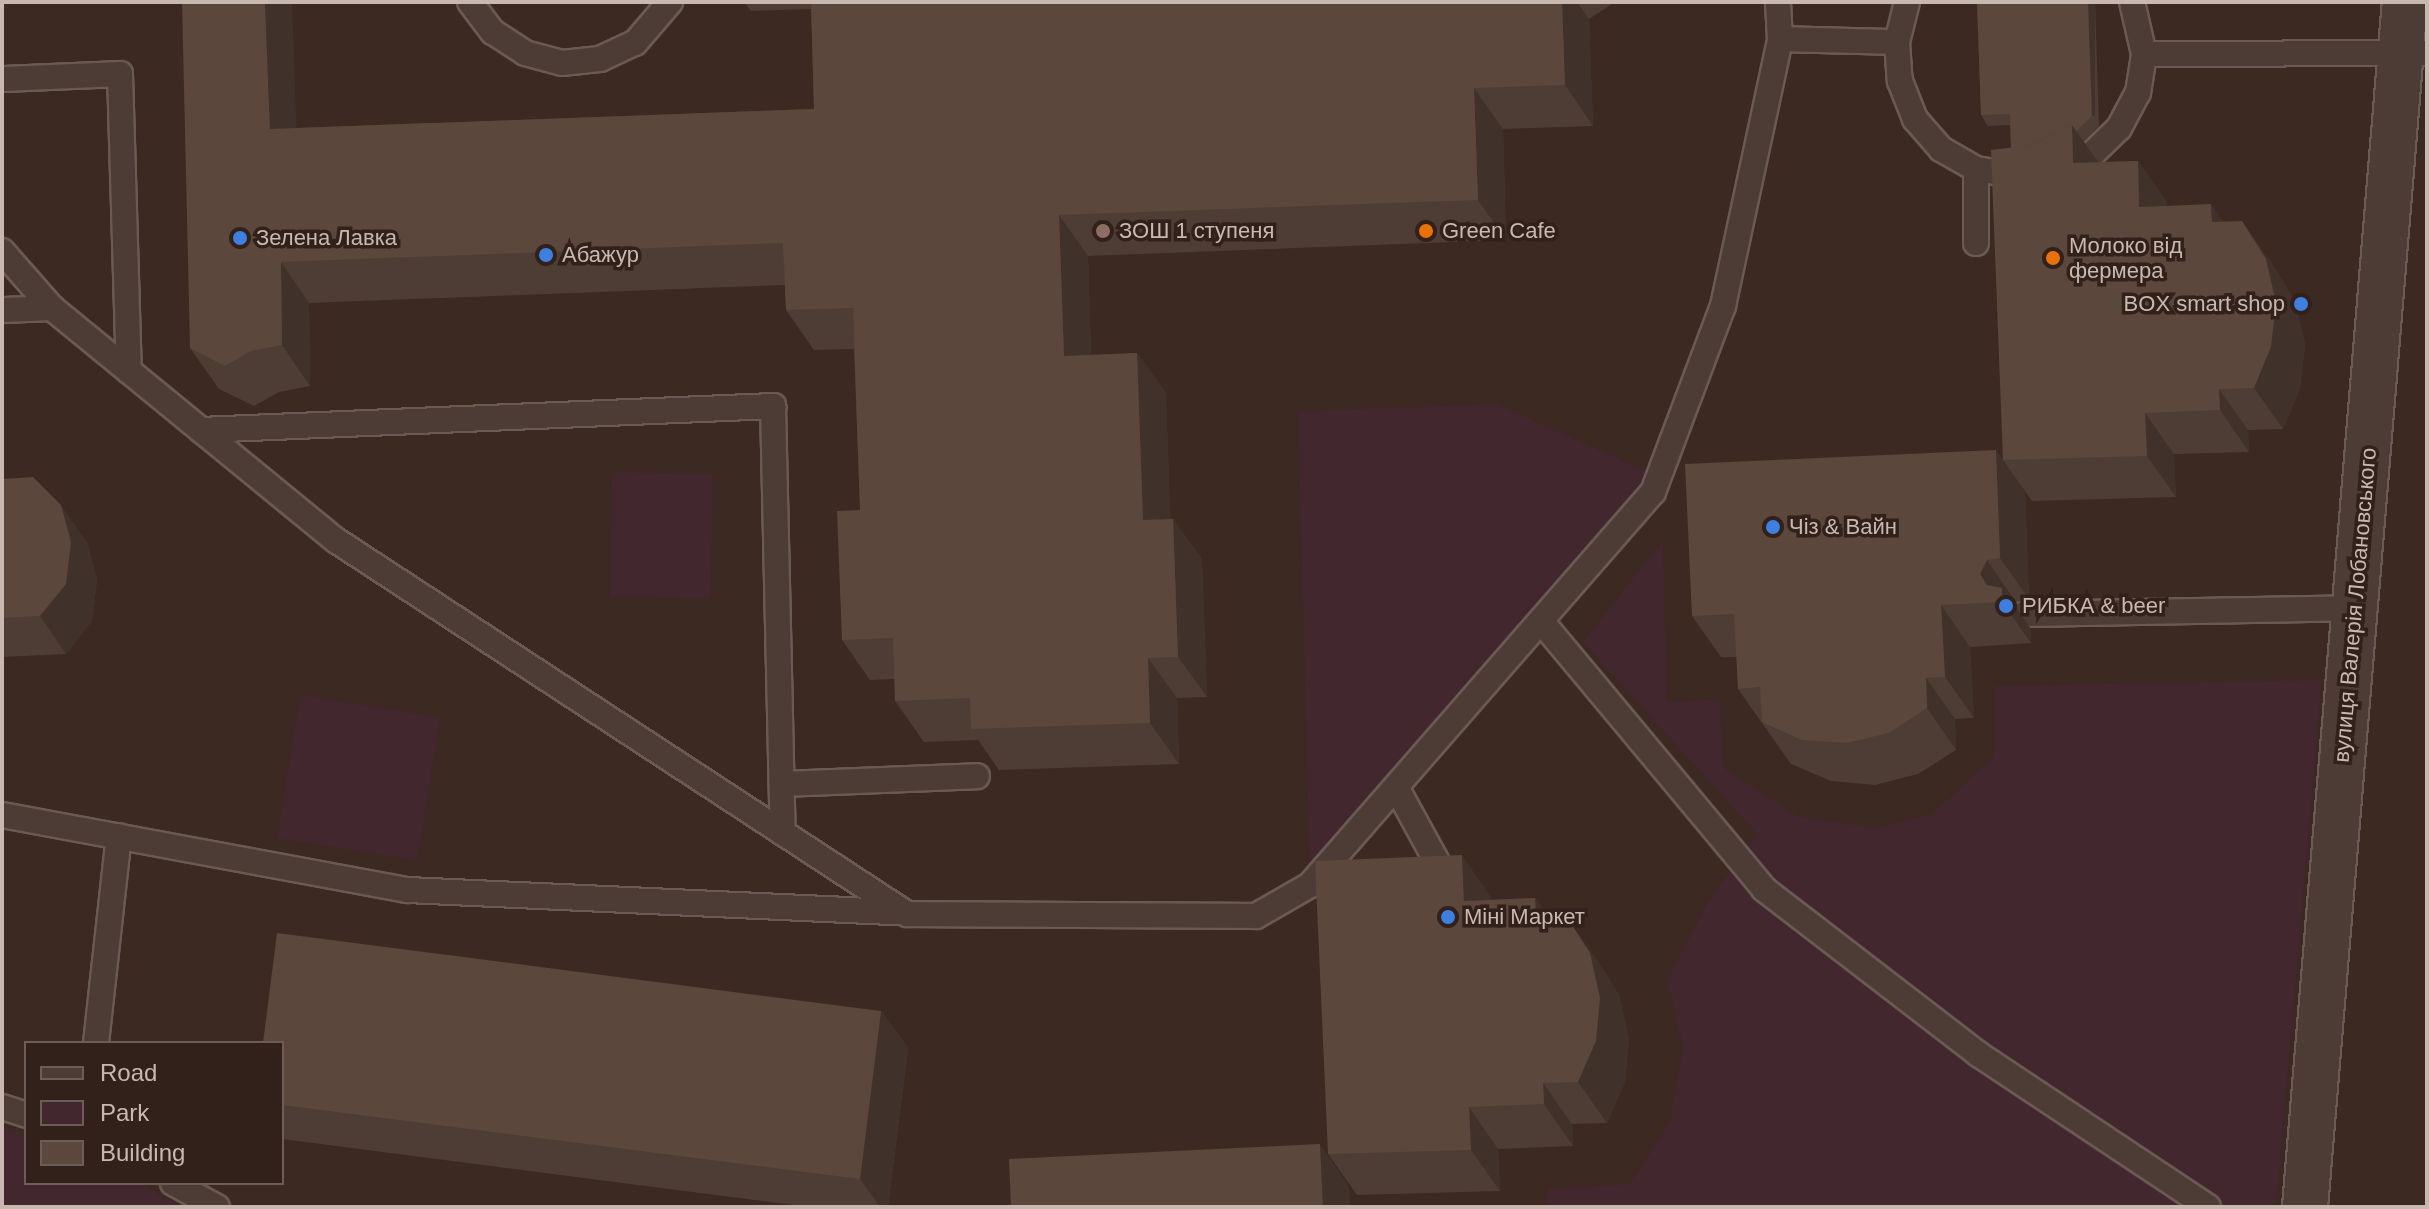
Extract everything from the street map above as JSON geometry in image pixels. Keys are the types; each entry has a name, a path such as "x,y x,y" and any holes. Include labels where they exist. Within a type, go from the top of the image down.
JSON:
{"street":[{"name":"вулиця Валерія Лобановського","path":"2305,1207 2354,608 2414,53 2405,2"}],"lane":[{"path":"470,2 503,39 525,53 562,63 600,59 635,43 670,2"},
{"path":"2,815 407,890 907,914 1256,916 1310,885 1653,492 1723,306 1780,39 1778,2"},
{"path":"1907,2 1897,42 1900,81 1915,119 1941,149 1976,169 2015,177 2054,173 2090,156 2119,128 2138,93 2144,54 2132,2"},
{"path":"1780,39 1897,42"},
{"path":"2144,54 2414,53"},
{"path":"2,79 120,74 129,371"},
{"path":"1976,169 1976,243"},
{"path":"2,251 52,308 337,541 907,914"},
{"path":"2,310 52,308"},
{"path":"201,430 773,406 783,833"},
{"path":"2024,614 2354,608"},
{"path":"1541,621 1764,889 1978,1054 2208,1207"},
{"path":"782,784 977,776"},
{"path":"1396,787 1448,882"},
{"path":"96,1041 119,836"},
{"path":"2,1107 24,1114"},
{"path":"177,1185 217,1207"}],"green space":[{"path":"1497,404 1658,477 1310,885 1298,411"},
{"path":"612,472 713,474 711,599 610,597"},
{"path":"1663,540 1667,702 1720,699 1723,767 1799,817 1876,828 1932,814 1995,756 1995,686 2322,680 2276,1207 1547,1207 1546,1189 1630,1184 1670,1121 1683,1046 1667,980 1710,899 1757,834 1583,642"},
{"path":"300,695 440,717 418,860 277,838"},
{"path":"2,1127 24,1134 24,1185 144,1185 182,1207 2,1207"}],"building":[{"path":"182,2 265,2 270,129 814,109 811,2 1562,2 1565,85 1474,88 1478,200 1059,215 1064,356 1137,353 1143,520 1173,519 1178,657 1148,658 1150,723 971,729 970,698 895,701 893,638 842,640 837,511 860,510 853,308 786,310 783,243 281,262 282,345 251,351 225,366 190,348"},
{"path":"1977,2 2088,2 2092,116 2076,131 2072,125 2031,145 2011,148 2010,114 1981,115"},
{"path":"2072,125 2073,163 2138,161 2139,207 2211,204 2212,222 2242,221 2266,259 2276,303 2271,347 2254,388 2219,389 2220,410 2145,413 2147,456 2003,460 1991,150 2031,145"},
{"path":"1996,450 2000,558 1987,560 1980,574 1987,585 2002,588 2002,602 1941,605 1945,677 1926,678 1927,708 1889,733 1846,743 1802,740 1762,722 1760,687 1738,689 1734,614 1692,616 1685,464"},
{"path":"33,477 61,505 71,542 66,584 40,616 2,618 2,479"},
{"path":"1462,855 1464,901 1535,898 1536,917 1566,916 1590,953 1600,998 1596,1041 1578,1082 1543,1083 1544,1104 1469,1107 1471,1150 1328,1154 1315,861"},
{"path":"277,933 881,1011 860,1179 284,1105 284,1041 263,1041"},
{"path":"1320,1144 1323,1207 1011,1207 1009,1159"}],"place":[{"name":"ЗОШ 1 ступеня","path":"1103,231"},
{"name":"Green Cafe","path":"1426,231"},
{"name":"Зелена Лавка","path":"240,238"},
{"name":"Абажур","path":"546,255"},
{"name":"Молоко від фермера","path":"2053,258"},
{"name":"BOX smart shop","path":"2301,304"},
{"name":"Чіз & Вайн","path":"1773,527"},
{"name":"РИБКА & beer","path":"2006,606"},
{"name":"Міні Маркет","path":"1448,917"}]}
